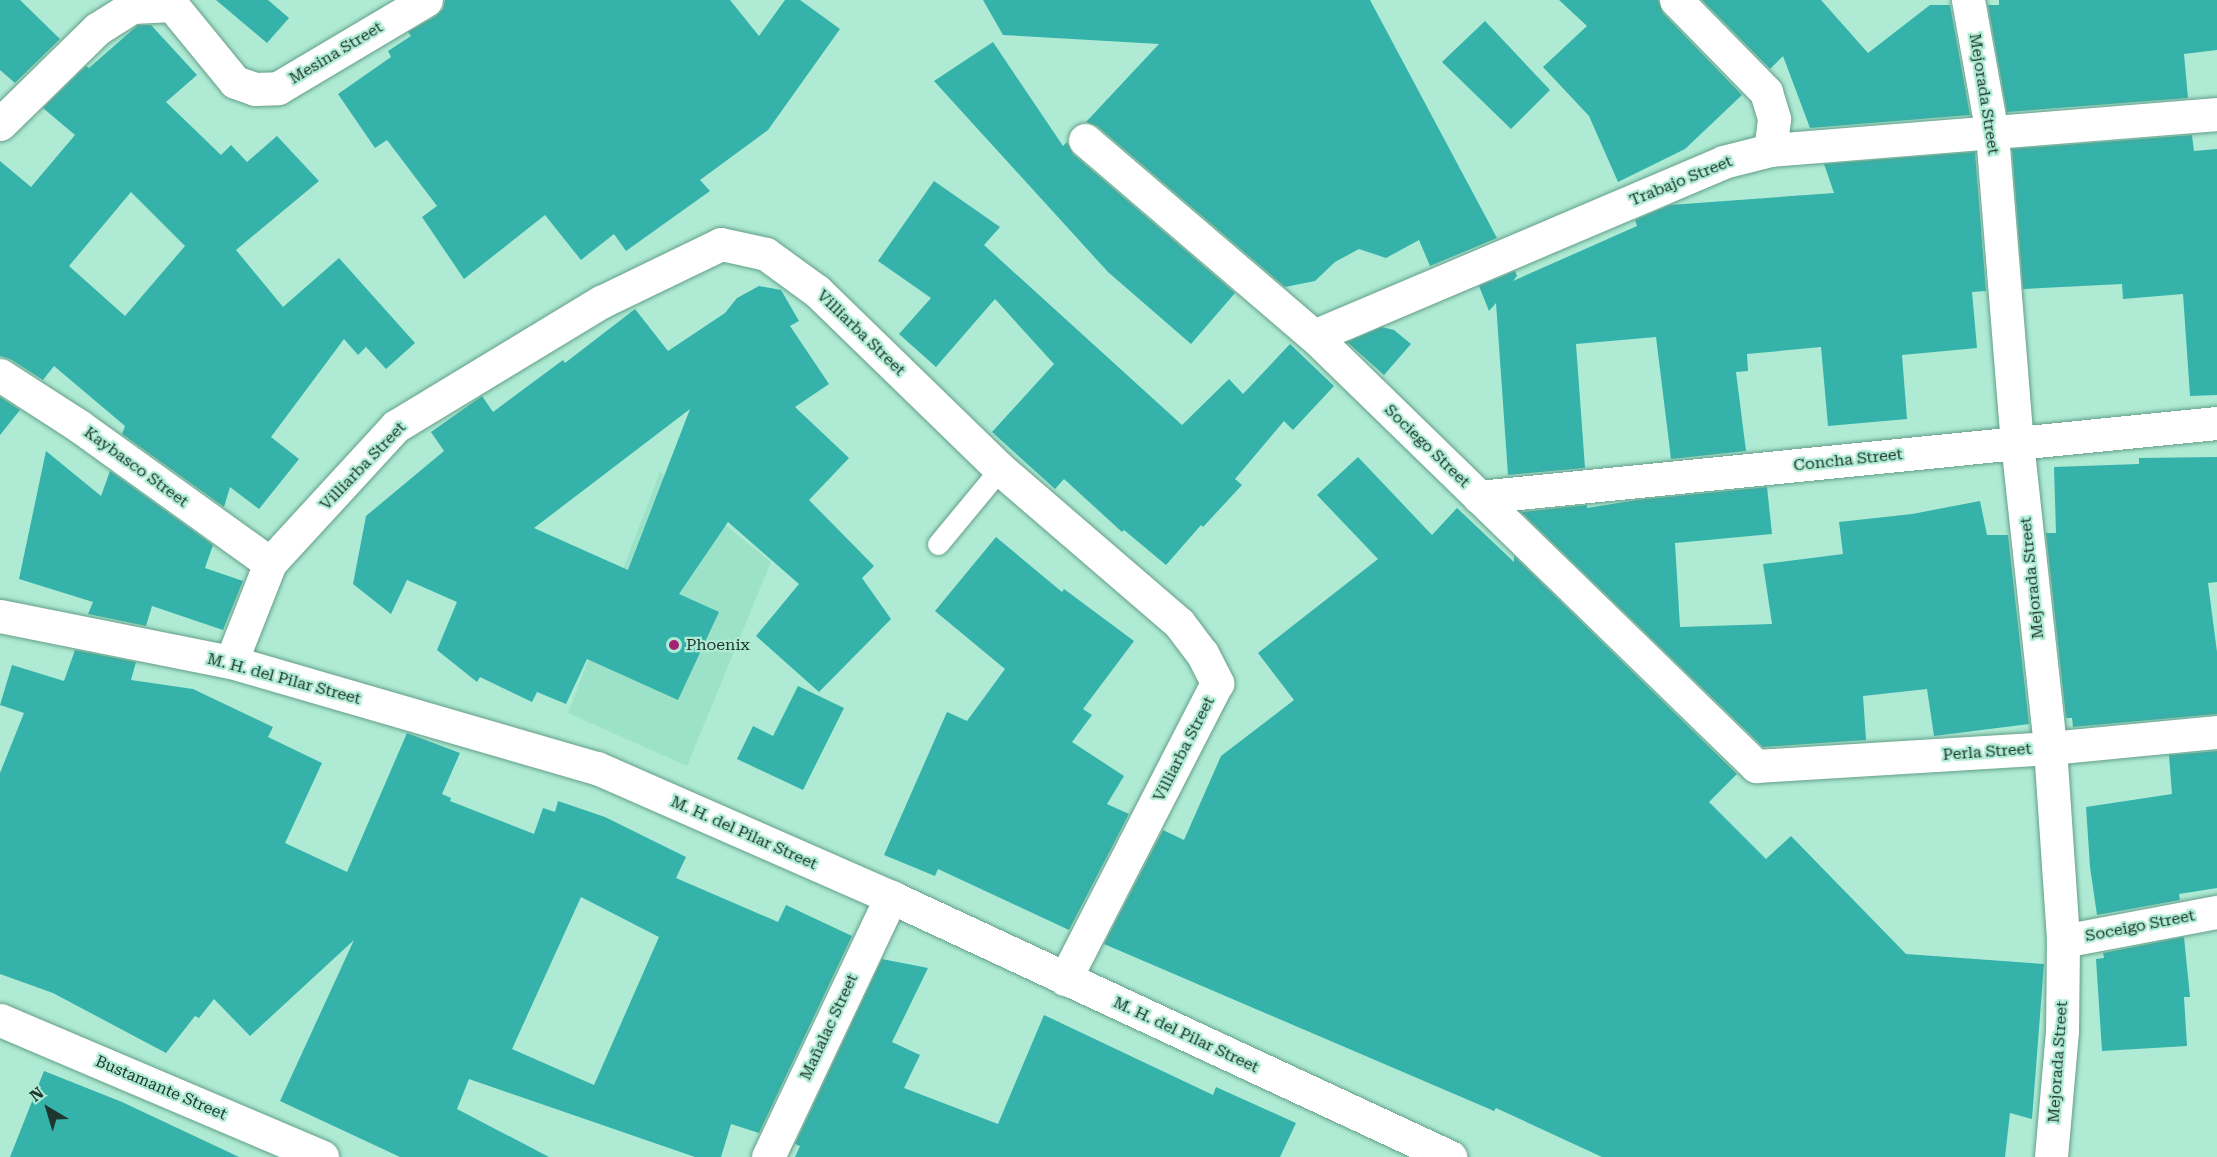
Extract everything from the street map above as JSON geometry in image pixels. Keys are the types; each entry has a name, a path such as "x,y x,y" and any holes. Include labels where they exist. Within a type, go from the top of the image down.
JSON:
{"street":[{"name":"Mesina Street","path":"0,124 97,29 132,7 172,5 236,82 255,89 278,88 426,0"},
{"path":"1676,0 1766,92 1774,119 1770,150"},
{"name":"Mejorada Street","path":"1968,0 1992,134 2017,442 2050,747 2063,941 2062,1031 2051,1157"},
{"name":"Trabajo Street","path":"1314,336 1723,162 1770,150 1992,134 2217,114"},
{"name":"Sociego Street","path":"1085,140 1314,336 1756,766"},
{"name":"Villiarba Street","path":"231,662 270,563 396,426 601,302 722,244 766,254 817,291 1000,469 1179,623 1202,653 1217,683 1065,979"},
{"name":"Kaybasco Street","path":"0,375 79,426 270,563"},
{"name":"Concha Street","path":"1479,497 2217,423"},
{"name":"M. H. del Pilar Street","path":"0,616 231,662 597,768 891,897 1450,1157"},
{"name":"Perla Street","path":"1756,766 2050,747 2217,732"},
{"name":"Mañalac Street","path":"768,1157 891,897"},
{"name":"Soceigo Street","path":"2063,941 2217,912"},
{"name":"Bustamante Street","path":"0,1020 322,1157"}],"lane":[{"path":"938,544 1000,469"}],"shaded area":[{"path":"660,472 771,562 687,766 568,713"}],"building":[{"path":"0,0 20,0 60,39 15,83 0,70"},
{"path":"216,0 268,0 289,18 267,43"},
{"path":"445,0 730,0 759,36 785,0 800,0 840,29 768,130 700,180 710,191 626,251 614,234 581,260 545,215 464,279 422,217 437,206 387,140 375,148 338,94 391,57 388,51 411,36 408,32 436,16 443,9"},
{"path":"983,0 1370,0 1497,238 1430,266 1419,240 1386,258 1359,249 1335,262 1315,281 1285,287 1097,126 1086,122 1159,44 1003,35"},
{"path":"1559,0 1658,0 1663,13 1742,95 1685,149 1618,182 1589,116 1543,67 1587,26"},
{"path":"1702,0 1821,0 1868,53 1930,5 1950,5 1970,115 1810,128 1783,56 1770,69"},
{"path":"1999,0 2217,0 2217,50 2184,54 2188,98 2007,112 1988,5 1999,5"},
{"path":"1485,21 1550,90 1511,129 1442,62"},
{"path":"138,25 151,25 197,75 166,102 221,155 231,145 247,162 277,136 319,181 236,250 283,307 339,258 415,343 386,369 366,347 358,355 344,339 271,437 299,459 259,509 230,487 224,507 122,434 125,426 54,366 43,380 10,359 0,356 0,161 31,187 75,135 43,108 86,66 89,68","holes":["131,192 185,246 125,316 69,266"]},
{"path":"993,42 1063,146 1067,142 1073,154 1235,293 1191,344 1108,272 934,81"},
{"path":"2192,135 2194,151 2217,149 2217,395 2190,396 2183,294 2123,299 2122,284 2023,289 2012,149"},
{"path":"1975,152 1986,291 1972,292 1977,348 1902,355 1907,419 1828,426 1821,347 1747,354 1748,371 1736,372 1746,451 1671,459 1656,337 1576,344 1585,468 1508,475 1496,303 1489,311 1479,286 1515,271 1517,276 1513,281 1637,226 1635,220 1670,205 1834,193 1824,164"},
{"path":"934,181 1000,227 984,245 1182,425 1229,379 1243,394 1290,344 1334,386 1293,430 1284,421 1235,479 1242,485 1203,527 1201,525 1166,565 1124,530 1122,532 1064,479 1055,489 992,432 1054,364 995,299 936,367 899,334 931,298 878,261"},
{"path":"759,286 781,290 799,321 790,326 829,384 795,407 849,458 809,500 874,566 862,578 891,619 819,692 756,636 799,584 728,522 679,594 719,612 678,700 587,659 566,704 537,692 532,702 480,677 477,682 437,650 457,602 407,580 391,614 353,584 366,516 444,451 431,432 482,396 493,412 563,360 565,363 635,309 668,351 725,313 737,298","holes":["690,409 628,570 534,528"]},
{"path":"1382,327 1394,330 1411,344 1384,375 1347,342"},
{"path":"0,397 20,410 0,435"},
{"path":"46,451 101,496 110,471 213,545 205,568 243,581 223,630 152,606 146,626 88,614 93,602 19,579"},
{"path":"1358,457 1432,535 1457,508 1514,562 1514,556 1737,774 1709,802 1766,859 1791,836 1906,954 2044,964 2032,1119 2010,1113 2005,1157 1602,1157 1496,1108 1494,1111 1104,944 1163,830 1184,840 1221,756 1294,700 1258,653 1378,559 1317,495"},
{"path":"2217,457 2217,582 2208,583 2217,652 2217,714 2073,727 2072,718 2066,718 2046,533 2056,533 2054,467 2139,464 2139,458"},
{"path":"1767,487 1772,534 1675,543 1680,627 1772,624 1763,564 1843,554 1839,522 1912,514 1980,501 1987,535 2008,535 2029,724 1934,736 1927,689 1863,696 1866,740 1763,747 1521,512 1587,505 1587,508 1637,500"},
{"path":"996,537 1062,592 1064,589 1134,641 1083,709 1092,715 1072,742 1124,776 1107,804 1129,814 1069,930 938,869 935,876 884,855 947,712 967,721 1005,669 935,611"},
{"path":"75,650 136,662 131,680 193,689 273,727 268,737 322,763 285,843 347,872 407,733 460,753 442,794 451,798 450,801 534,834 543,808 555,812 558,801 605,817 686,857 676,878 778,922 786,905 852,936 759,1133 731,1124 721,1157 695,1157 469,1079 457,1109 549,1157 400,1157 280,1101 354,940 250,1036 214,999 199,1018 195,1016 166,1053 53,993 0,974 0,773 24,713 0,705 12,665 64,681","holes":["581,897 659,937 594,1085 512,1049"]},
{"path":"798,686 844,708 803,790 737,759 753,726 773,736"},
{"path":"2217,751 2217,888 2179,894 2180,900 2097,915 2090,867 2086,807 2172,794 2169,755"},
{"path":"2184,937 2190,997 2184,997 2187,1046 2102,1051 2096,959 2104,958 2103,953"},
{"path":"882,959 928,968 892,1042 920,1055 904,1088 998,1124 1044,1015 1213,1095 1216,1087 1296,1123 1280,1157 795,1157 800,1146 795,1144"},
{"path":"44,1071 122,1102 239,1157 10,1157"}],"place":[{"name":"Phoenix","path":"674,645"}]}
